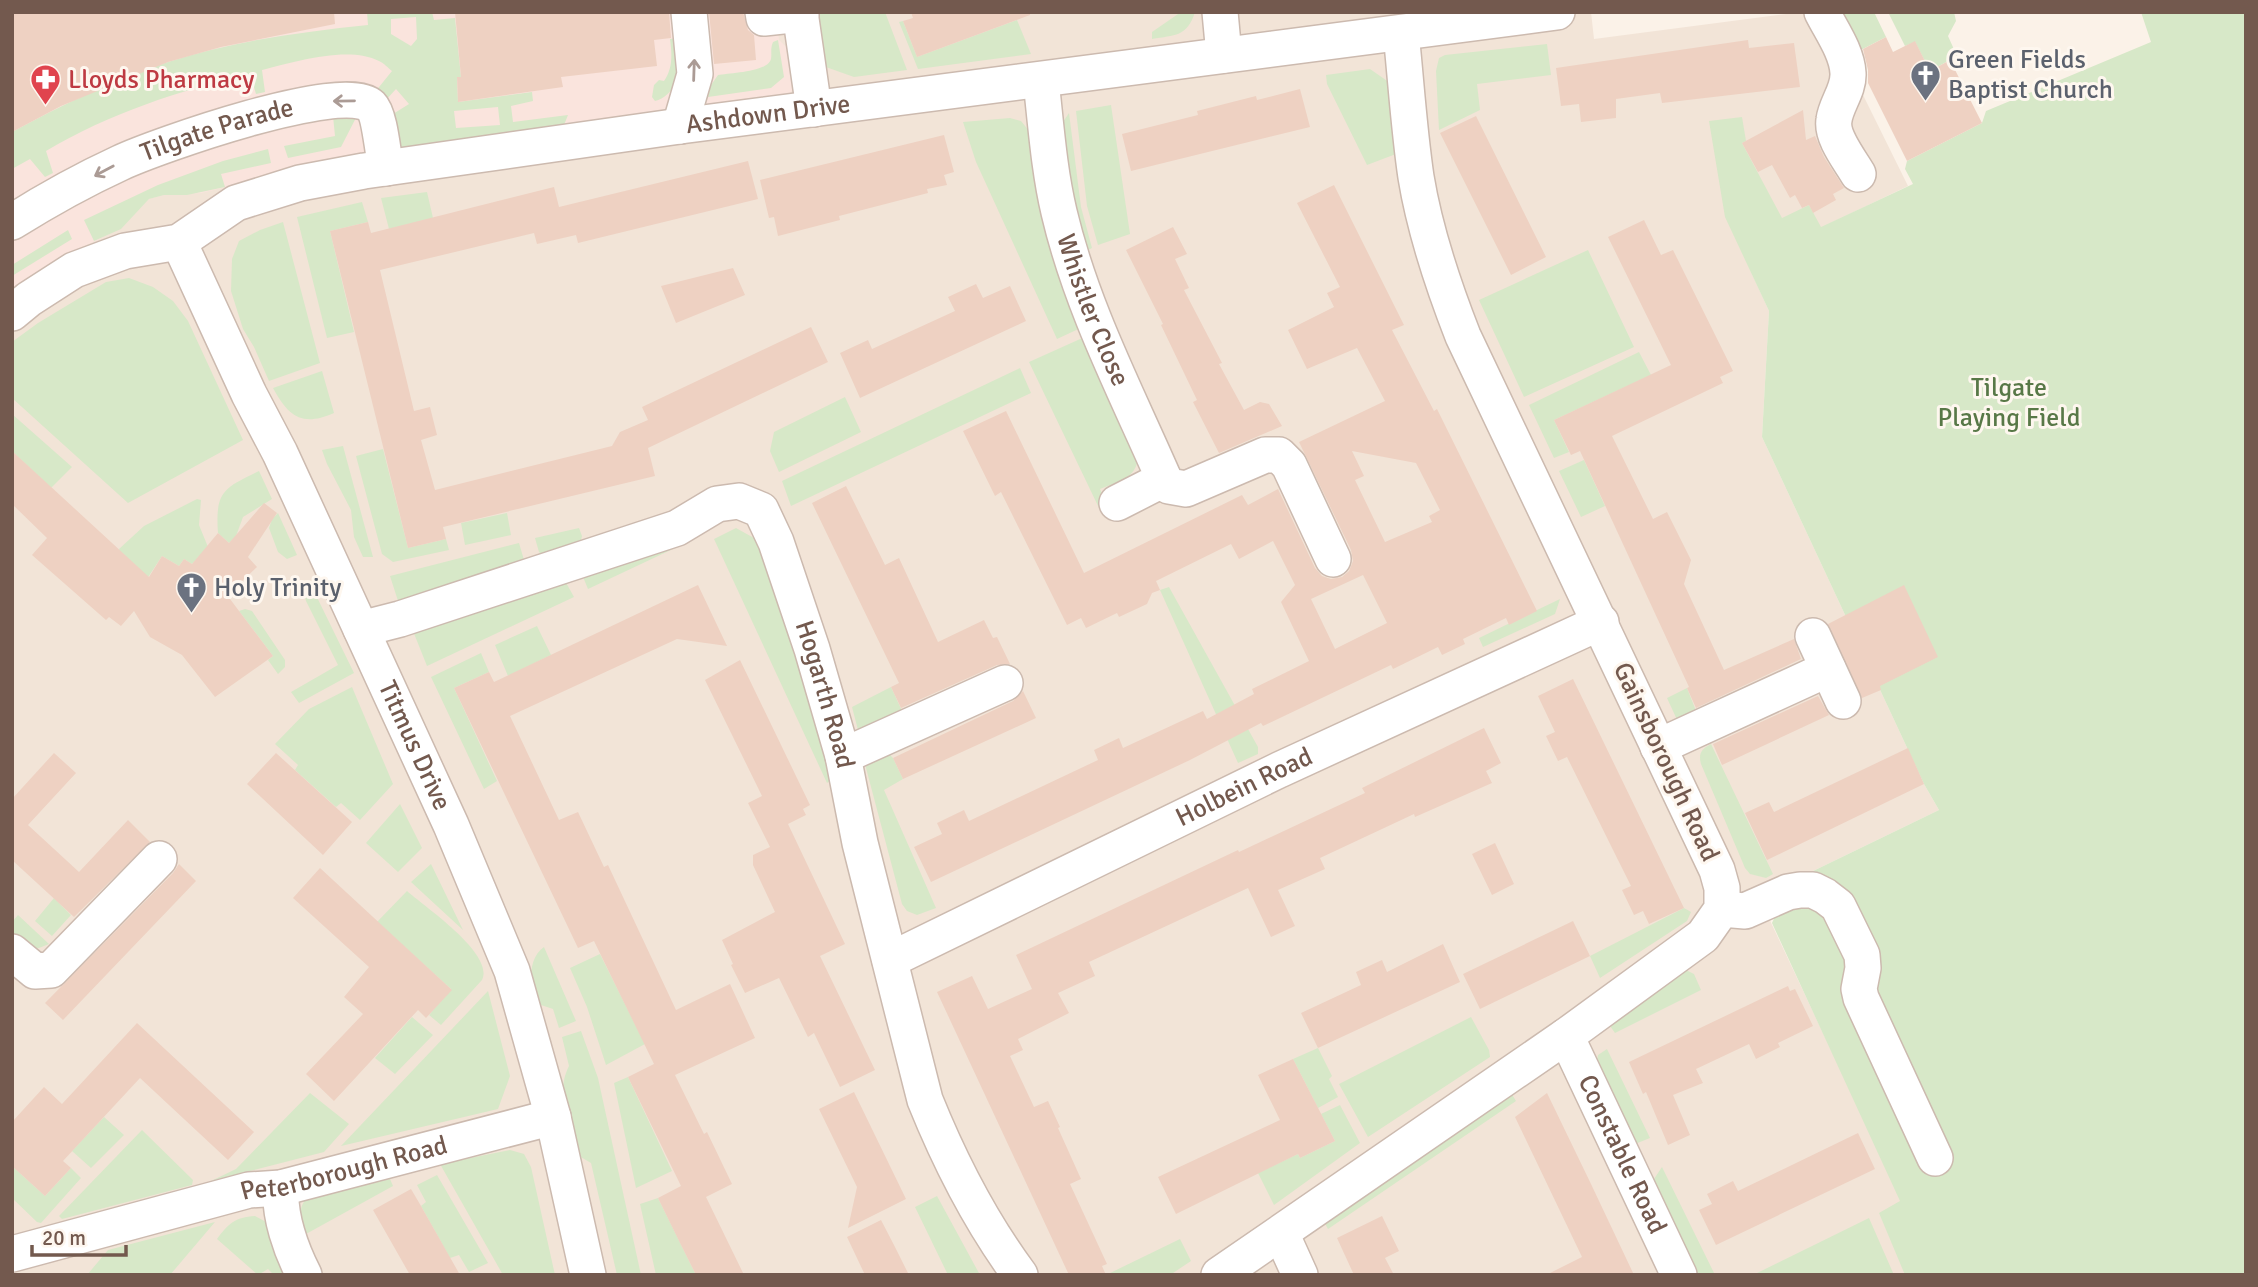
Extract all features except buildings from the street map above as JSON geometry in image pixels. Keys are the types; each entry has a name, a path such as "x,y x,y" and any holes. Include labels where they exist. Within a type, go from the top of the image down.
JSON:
{"street":[{"path":"680,126 695,74 689,12"},
{"path":"763,12 764,18 800,13 814,109"},
{"path":"1220,12 1224,55"},
{"name":"Ashdown Drive","path":"12,313 74,270 125,251 179,242 236,202 300,183 680,126 1556,12"},
{"path":"1822,12 1846,60 1848,72 1847,83 1834,117 1834,129 1858,174"},
{"name":"Gainsborough Road","path":"1401,33 1416,177 1425,219 1449,300 1468,347 1717,870 1722,888 1722,909"},
{"name":"Whistler Close","path":"1041,81 1059,211 1073,263 1096,326 1164,479"},
{"name":"Tilgate Parade","path":"12,222 121,162 191,136 300,105 355,100 372,106 376,112 386,168"},
{"name":"Titmus Drive","path":"179,242 451,825 512,971 553,1116 587,1275"},
{"path":"1116,503 1164,479 1170,486 1186,489 1265,455 1279,455 1289,465 1333,559"},
{"name":"Hogarth Road","path":"361,629 400,619 677,528 717,504 739,501 761,510 776,542 812,649 843,756 860,843 925,1100 979,1215 1020,1275"},
{"name":"Holbein Road","path":"890,960 1279,770 1601,622"},
{"path":"1813,636 1843,701"},
{"path":"1658,747 1828,669"},
{"path":"843,756 1005,683"},
{"path":"12,952 35,971 51,970 159,859"},
{"path":"1219,1275 1566,1036 1703,936 1722,909 1745,911 1788,892 1813,890 1838,906 1862,955 1863,968 1859,989 1861,999 1935,1158"},
{"name":"Constable Road","path":"1566,1036 1679,1275"},
{"name":"Peterborough Road","path":"12,1254 249,1190 281,1188 553,1116"},
{"path":"281,1188 280,1202 304,1275"},
{"path":"1281,1233 1300,1275"}],"shaded area":[{"path":"12,12 1591,12 1594,39 1802,12 1822,12 1908,186 1747,263 1769,311 1762,437 1924,784 1939,810 1758,895 1937,1275 12,1275"},
{"path":"12,12 776,12 779,40 799,59 795,86 787,98 364,154 201,193 164,195 149,199 120,229 72,252 12,293"}],"green space":[{"path":"367,12 432,12 434,20 455,18 461,77 457,78 458,102 532,92 533,101 511,106 513,122 568,115 564,125 547,133 506,142 398,148 393,114 409,104 396,89 385,101 375,92 392,71 367,56 321,56 262,70 265,92 256,94 250,74 171,96 120,114 46,151 53,173 45,177 30,159 12,169 12,132 69,102 128,76 168,62 242,43 368,25","holes":["416,17 417,39 411,46 391,34 391,19","498,107 500,125 456,128 454,111"]},
{"path":"816,12 885,12 907,70 854,77 823,66"},
{"path":"1181,12 1195,12 1184,30 1174,35 1152,39 1152,32"},
{"path":"1832,12 1874,12 1886,37 1853,54"},
{"path":"1888,12 1954,12 1956,21 1948,36 1957,56 1930,71 1915,42 1905,46"},
{"name":"Tilgate Playing Field","path":"2141,12 2246,12 2246,1275 1905,1275 1879,1213 1900,1201 1772,923 1777,912 1809,873 1939,810 1924,784 1762,437 1769,311 1725,217 1709,121 1742,117 1746,141 1742,143 1782,218 1809,205 1821,227 1913,184 1905,169 1907,161 1982,123 1986,111 2151,42"},
{"path":"1017,20 1031,54 918,69 899,22 903,21 917,57"},
{"path":"677,38 678,65 675,83 671,91 655,101 652,97 654,85 659,80 664,81 670,66 670,39"},
{"path":"778,40 784,77 771,88 708,97 711,85 718,75 756,69 768,63 773,42"},
{"path":"1547,44 1551,75 1477,84 1480,110 1439,130 1436,71 1439,58 1445,55"},
{"path":"1370,69 1393,85 1396,154 1367,165 1327,84 1326,75"},
{"path":"1111,105 1130,234 1098,245 1087,206 1076,111"},
{"path":"332,106 360,110 341,147 288,158 284,146 335,136"},
{"path":"1069,113 1081,207 1092,248 1086,251 1073,208 1061,125"},
{"path":"1010,118 1021,121 1034,137 1087,325 1057,339 976,162 963,122"},
{"path":"268,149 271,163 221,174 225,187 149,199 121,229 94,241 84,220 158,185 223,161"},
{"path":"427,192 433,218 389,229 381,198"},
{"path":"362,202 368,222 330,231 354,332 327,338 297,217"},
{"path":"283,222 320,363 269,381 243,329 231,291 232,259 239,241"},
{"path":"68,230 72,239 12,276 12,265"},
{"path":"1588,250 1634,347 1524,397 1479,300"},
{"path":"129,278 153,287 173,301 188,321 243,440 128,503 12,398 12,342 106,282"},
{"path":"1089,335 1138,458 1130,475 1100,489 1107,504 1099,508 1029,362"},
{"path":"1639,352 1651,375 1554,420 1569,452 1554,458 1529,405"},
{"path":"1020,368 1031,393 791,506 782,481"},
{"path":"322,371 334,413 313,419 298,417 285,406 273,388"},
{"path":"845,397 861,432 779,472 770,451 774,432"},
{"path":"12,414 72,467 51,488 12,451"},
{"path":"343,446 373,557 363,557 354,537 351,510 322,450"},
{"path":"383,449 408,548 446,539 449,550 393,562 382,554 356,456"},
{"path":"1584,460 1605,506 1581,517 1559,471"},
{"path":"259,471 272,499 243,517 236,536 229,543 218,533 220,499 230,487"},
{"path":"197,499 201,500 199,525 208,547 192,564 184,559 179,566 162,556 135,597 119,549 144,526"},
{"path":"278,513 297,555 287,559 278,552 269,528"},
{"path":"507,513 511,535 465,545 461,523"},
{"path":"579,528 582,536 580,544 544,557 539,552 535,538"},
{"path":"736,528 754,538 770,560 801,661 831,780 827,783 714,539"},
{"path":"519,543 524,560 399,604 390,576"},
{"path":"671,545 675,548 588,589 581,572"},
{"path":"564,579 574,597 427,666 413,631"},
{"path":"309,581 354,673 299,703 291,692 338,665 306,601 304,588"},
{"path":"1169,587 1258,747 1258,754 1238,763 1160,590"},
{"path":"1560,599 1555,614 1483,647 1479,638"},
{"path":"239,611 252,611 285,660 285,667 278,674 268,660 273,656"},
{"path":"537,626 551,655 508,676 495,645"},
{"path":"481,653 489,672 454,688 497,781 484,789 431,677"},
{"path":"352,687 393,784 360,820 341,803 336,807 295,770 298,765 275,744 309,709"},
{"path":"891,687 903,713 869,730 858,730 852,707"},
{"path":"1687,688 1698,716 1679,724 1667,698"},
{"path":"1711,744 1773,874 1766,878 1750,874 1745,868 1701,764 1702,752"},
{"path":"889,754 903,779 884,790 936,908 917,915 907,911 902,904 866,768 866,760"},
{"path":"400,804 422,848 398,872 366,843"},
{"path":"431,864 463,930 411,882"},
{"path":"407,891 469,945 483,969 482,980 441,1025 429,1015 451,989 377,922"},
{"path":"54,898 71,915 52,936 35,921"},
{"path":"1684,908 1691,912 1687,921 1600,978 1590,956"},
{"path":"18,915 49,944 26,950 12,940 12,922"},
{"path":"544,947 576,1021 559,1028 553,1009 532,1002 532,965"},
{"path":"600,954 645,1044 606,1065 587,1007 570,968"},
{"path":"1686,970 1694,974 1701,990 1615,1033 1610,1026 1611,1017"},
{"path":"488,991 510,1076 498,1109 341,1146"},
{"path":"412,1017 433,1035 395,1074 375,1058"},
{"path":"1471,1017 1489,1050 1490,1057 1368,1137 1339,1084"},
{"path":"581,1031 598,1078 641,1275 617,1275 591,1163 574,1153 563,1098 569,1066 562,1037"},
{"path":"1318,1048 1332,1076 1329,1079 1338,1097 1318,1108 1293,1059"},
{"path":"1607,1049 1650,1138 1635,1144 1596,1065 1598,1055"},
{"path":"628,1077 672,1171 636,1188 614,1083"},
{"path":"1508,1088 1516,1101 1328,1229 1323,1220"},
{"path":"310,1093 349,1124 324,1152 211,1181 236,1169"},
{"path":"1340,1105 1360,1143 1274,1205 1258,1173 1298,1154 1300,1158 1335,1141 1321,1114"},
{"path":"104,1117 124,1135 91,1168 72,1151"},
{"path":"142,1130 193,1180 192,1185 62,1219 59,1216"},
{"path":"510,1150 524,1154 531,1167 555,1275 503,1275 440,1164"},
{"path":"12,1166 45,1196 71,1168 81,1178 41,1223 12,1198"},
{"path":"1662,1167 1715,1275 1695,1275 1656,1191 1654,1179"},
{"path":"437,1175 488,1263 469,1272 459,1255 450,1258 421,1206 426,1202 417,1185"},
{"path":"390,1179 393,1186 306,1234 300,1213 305,1200"},
{"path":"937,1196 980,1275 948,1275 915,1207"},
{"path":"658,1198 696,1275 656,1275 640,1204"},
{"path":"255,1216 268,1223 286,1275 274,1275 268,1269 258,1275 217,1239 233,1222"},
{"path":"1869,1218 1894,1275 1753,1275"},
{"path":"215,1222 170,1275 87,1275 108,1250"},
{"path":"1180,1239 1191,1261 1170,1275 1106,1275"}],"place":[{"name":"Green Fields Baptist Church","path":"1925,102"},
{"name":"Lloyds Pharmacy","path":"45,107"},
{"name":"Holy Trinity","path":"191,615"}]}
